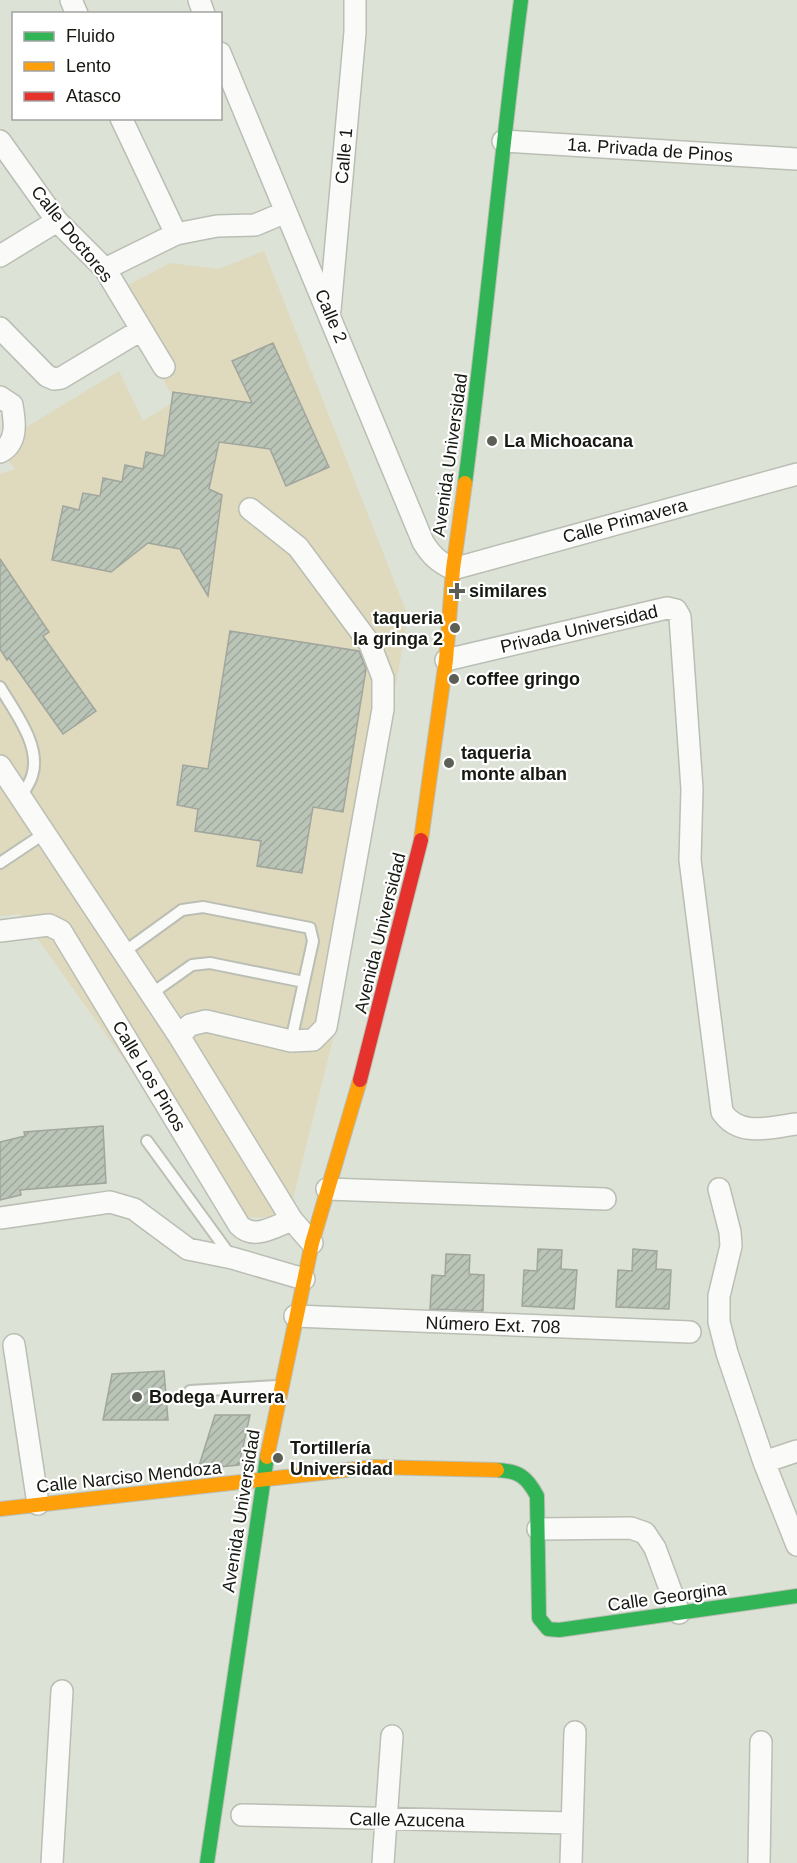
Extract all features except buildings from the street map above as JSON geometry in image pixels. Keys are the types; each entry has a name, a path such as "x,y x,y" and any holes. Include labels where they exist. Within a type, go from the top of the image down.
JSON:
{"street":[{"name":"Calle 1","path":"330,313 356,32 355,0"},
{"name":"Avenida Universidad","path":"207,1863 262,1481 295,1316 312,1243 376,1024 422,834 446,660 453,569 484,338 503,141 521,0"},
{"name":"Calle 2","path":"222,58 330,313 423,542 430,554 453,569"},
{"path":"122,120 176,234"},
{"name":"Calle Doctores","path":"0,141 57,221 105,269 164,367"},
{"name":"1a. Privada de Pinos","path":"503,141 797,159"},
{"path":"105,269 176,234 217,226 255,225 286,212"},
{"path":"0,256 57,221"},
{"path":"0,328 47,376 54,380 62,378 141,330"},
{"path":"0,397 12,405 17,428 7,449 0,452"},
{"name":"Calle Primavera","path":"453,569 797,474"},
{"path":"179,1036 190,1025 206,1021 291,1041 314,1040 326,1027 383,709 383,678 370,644 298,547 250,509"},
{"name":"Privada Universidad","path":"446,660 667,609 676,610 680,617 692,789 690,860 722,1113 729,1123 745,1130 797,1124"},
{"path":"8,783 45,833 179,1036 292,1220 312,1243"},
{"name":"Calle Los Pinos","path":"0,931 49,924 61,931 239,1225 244,1230 258,1233 292,1220"},
{"path":"719,1189 731,1246 719,1296 719,1322 727,1353 764,1462 797,1545"},
{"path":"327,1190 605,1200"},
{"path":"0,1218 110,1202 134,1209 188,1249 232,1258 304,1279"},
{"name":"Número Ext. 708","path":"295,1316 690,1332"},
{"path":"14,1345 38,1504"},
{"path":"764,1462 797,1451"},
{"name":"Calle Narciso Mendoza","path":"0,1509 374,1467 515,1471 523,1474 537,1496 539,1606 543,1626"},
{"path":"538,1529 631,1528 645,1533 655,1548 679,1613"},
{"name":"Calle Georgina","path":"543,1626 559,1630 797,1596"},
{"path":"52,1863 62,1691"},
{"path":"571,1863 575,1732"},
{"path":"382,1863 392,1736"},
{"path":"759,1863 761,1742"},
{"name":"Calle Azucena","path":"242,1815 572,1823"}],"lane":[{"path":"0,687 24,727 33,752 33,774 8,783"},
{"path":"0,863 45,833"},
{"path":"124,952 182,910 203,907 310,928 313,941 291,1041"},
{"path":"151,994 192,965 210,963 304,982"},
{"path":"147,1141 232,1258"},
{"path":"190,1391 281,1385"}],"shaded area":[{"path":"264,251 408,616 332,1043 288,1218 236,1217 20,914 0,916 0,474 15,469 0,450 0,443 119,371 143,421 175,401 115,292 170,263 219,269"}],"traffic: fast":[{"path":"465,483 521,0"},
{"path":"207,1863 267,1457"},
{"path":"497,1470 522,1476 537,1496 539,1618 548,1629 559,1630 797,1596"}],"traffic: slow":[{"path":"421,840 446,660 453,569 465,483"},
{"path":"267,1457 312,1243 360,1080"},
{"path":"0,1509 374,1467 497,1470"}],"traffic: jam":[{"path":"360,1080 421,840"}],"place":[{"name":"La Michoacana","path":"492,441"},
{"name":"similares","path":"457,591"},
{"name":"taqueria la gringa 2","path":"455,628"},
{"name":"coffee gringo","path":"454,679"},
{"name":"taqueria monte alban","path":"449,763"},
{"name":"Bodega Aurrera","path":"137,1397"},
{"name":"Tortillería Universidad","path":"278,1458"}]}
